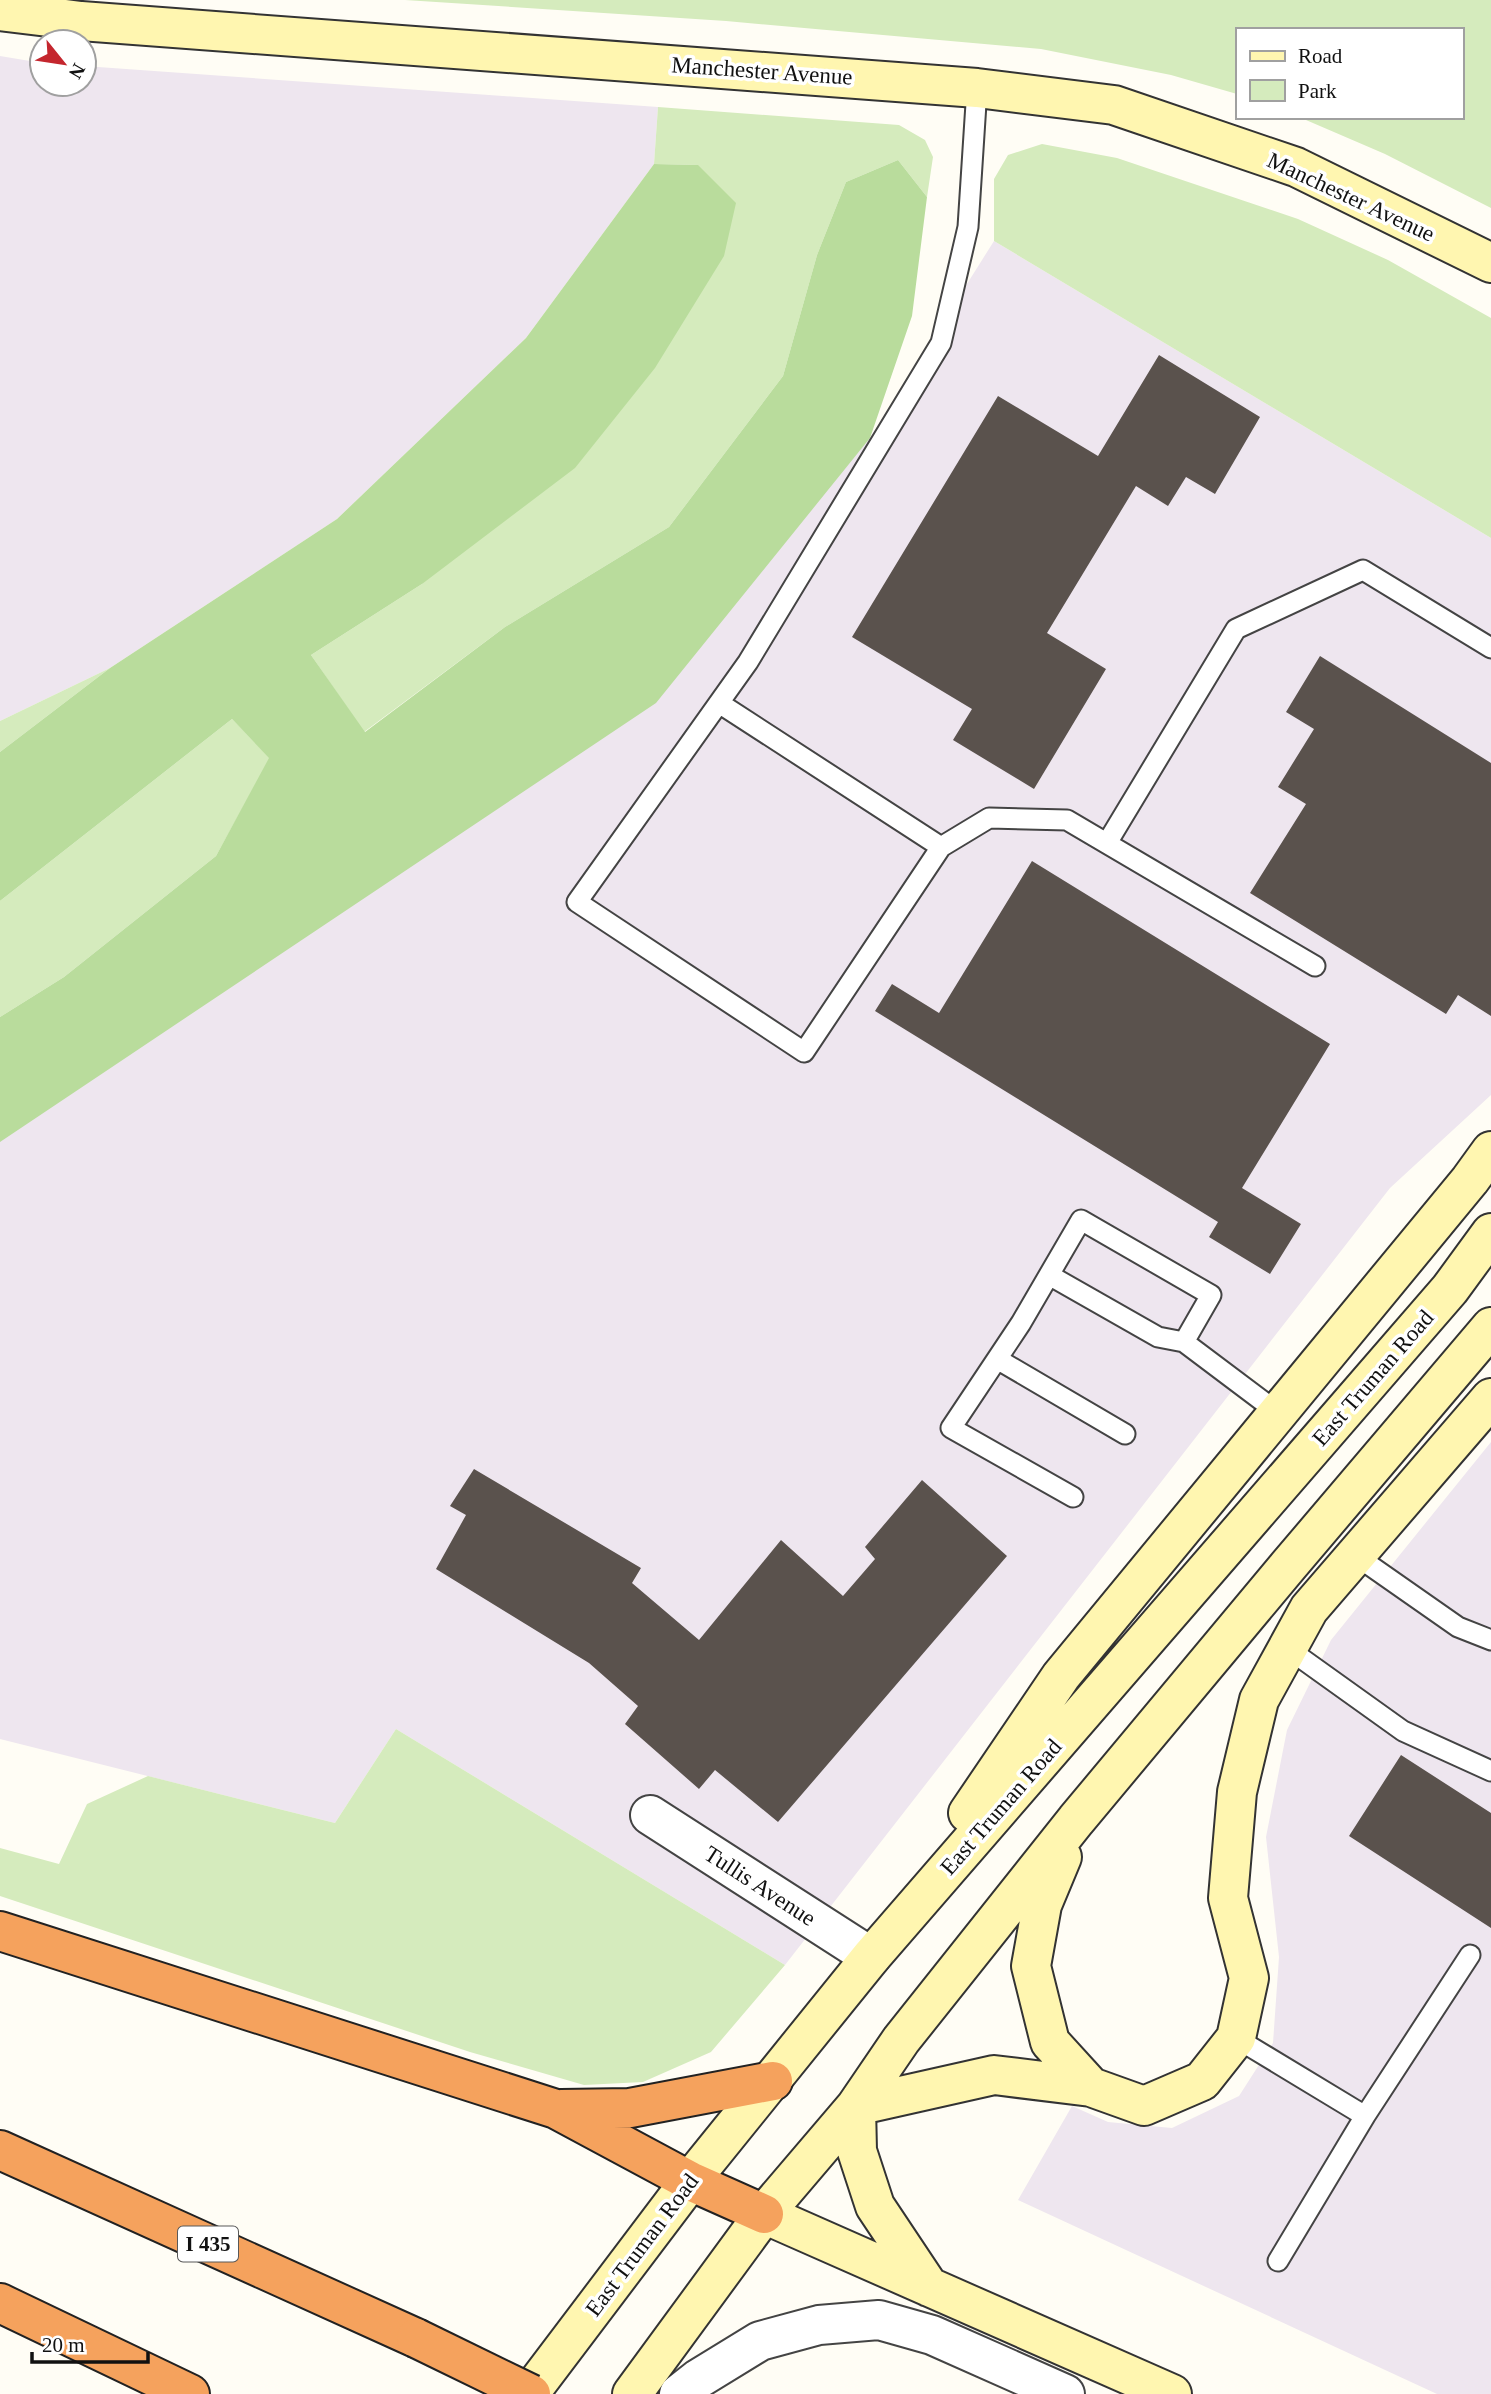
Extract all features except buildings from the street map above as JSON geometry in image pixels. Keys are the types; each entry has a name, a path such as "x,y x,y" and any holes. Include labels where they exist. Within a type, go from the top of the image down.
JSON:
{"highway":[{"path":"0,1931 556,2109 690,2181 764,2214"},
{"path":"556,2109 630,2108 773,2081"},
{"name":"I 435","path":"0,2150 416,2338 530,2394"},
{"path":"0,2303 190,2394"}],"main road":[{"name":"Manchester Avenue","path":"0,11 81,21 977,88 1114,105 1296,167 1491,264"},
{"path":"871,1957 1061,1676 1470,1181 1491,1151"},
{"name":"East Truman Road","path":"530,2394 690,2181 871,1957 1450,1289 1491,1233"},
{"path":"632,2394 764,2214 856,2106 901,2040 1076,1820 1491,1327"},
{"path":"856,2106 994,2075 1091,2087 1144,2106 1202,2081 1236,2038 1249,1978 1228,1898 1237,1792 1259,1700 1309,1609 1491,1398"},
{"path":"1076,1820 1042,1905 1031,1966 1050,2042 1091,2087"},
{"path":"856,2106 858,2151 875,2206 929,2287"},
{"path":"764,2214 1172,2394"}],"street":[{"name":"Tullis Avenue","path":"650,1815 871,1957"},
{"path":"679,2394 760,2340 818,2325 879,2320 932,2335 1065,2394"}],"lane":[{"path":"977,88 968,227 941,343 748,662 577,902 804,1052 941,847 989,818 1068,820 1315,966"},
{"path":"1107,843 1236,629 1363,570 1491,648"},
{"path":"719,703 941,847"},
{"path":"1073,1497 951,1428 1021,1323 1081,1220 1211,1295 1184,1342"},
{"path":"1049,1275 1158,1337 1184,1342 1278,1412"},
{"path":"997,1359 1125,1434"},
{"path":"1355,1555 1458,1628 1491,1640"},
{"path":"1287,1648 1403,1731 1491,1771"},
{"path":"1278,2261 1365,2116 1470,1955"},
{"path":"1236,2038 1365,2116"}],"shaded area":[{"path":"0,56 28,61 28,98 98,98 98,67 658,107 654,164 526,338 337,519 110,668 0,721"},
{"path":"994,241 1491,538 1491,1095 1390,1188 785,1965 396,1729 335,1823 0,1739 0,1136 870,438"},
{"path":"1491,1442 1491,2394 1437,2394 1018,2200 1072,2106 1108,2122 1172,2128 1239,2096 1273,2043 1279,1957 1266,1837 1287,1730 1331,1640"}],"green space":[{"path":"405,0 1491,0 1491,208 1385,154 1304,119 1463,119 1463,28 1236,28 1236,94 1171,75 1041,49 726,21"},
{"path":"658,107 899,125 925,140 933,157 927,197 898,160 846,182 817,255 783,376 669,527 505,627 364,732 311,655 422,584 698,165 654,164"},
{"path":"1042,144 1117,158 1298,219 1388,260 1491,318 1491,538 994,241 994,179 1008,155"},
{"path":"898,160 927,197 912,316 870,438 656,703 0,1142 0,1017 64,977 216,856 269,758 232,719 0,901 0,752 110,668 337,519 526,338 654,164 698,165 736,203 724,256 655,368 575,468 422,584 311,655 365,732 505,627 669,527 783,376 817,255 846,182"},
{"path":"110,668 0,752 0,721"},
{"path":"232,719 270,758 216,856 64,977 0,1017 0,901"},
{"path":"396,1729 785,1965 711,2052 643,2082 584,2085 470,2052 0,1896 0,1848 59,1864 87,1804 148,1776 335,1823"}]}
